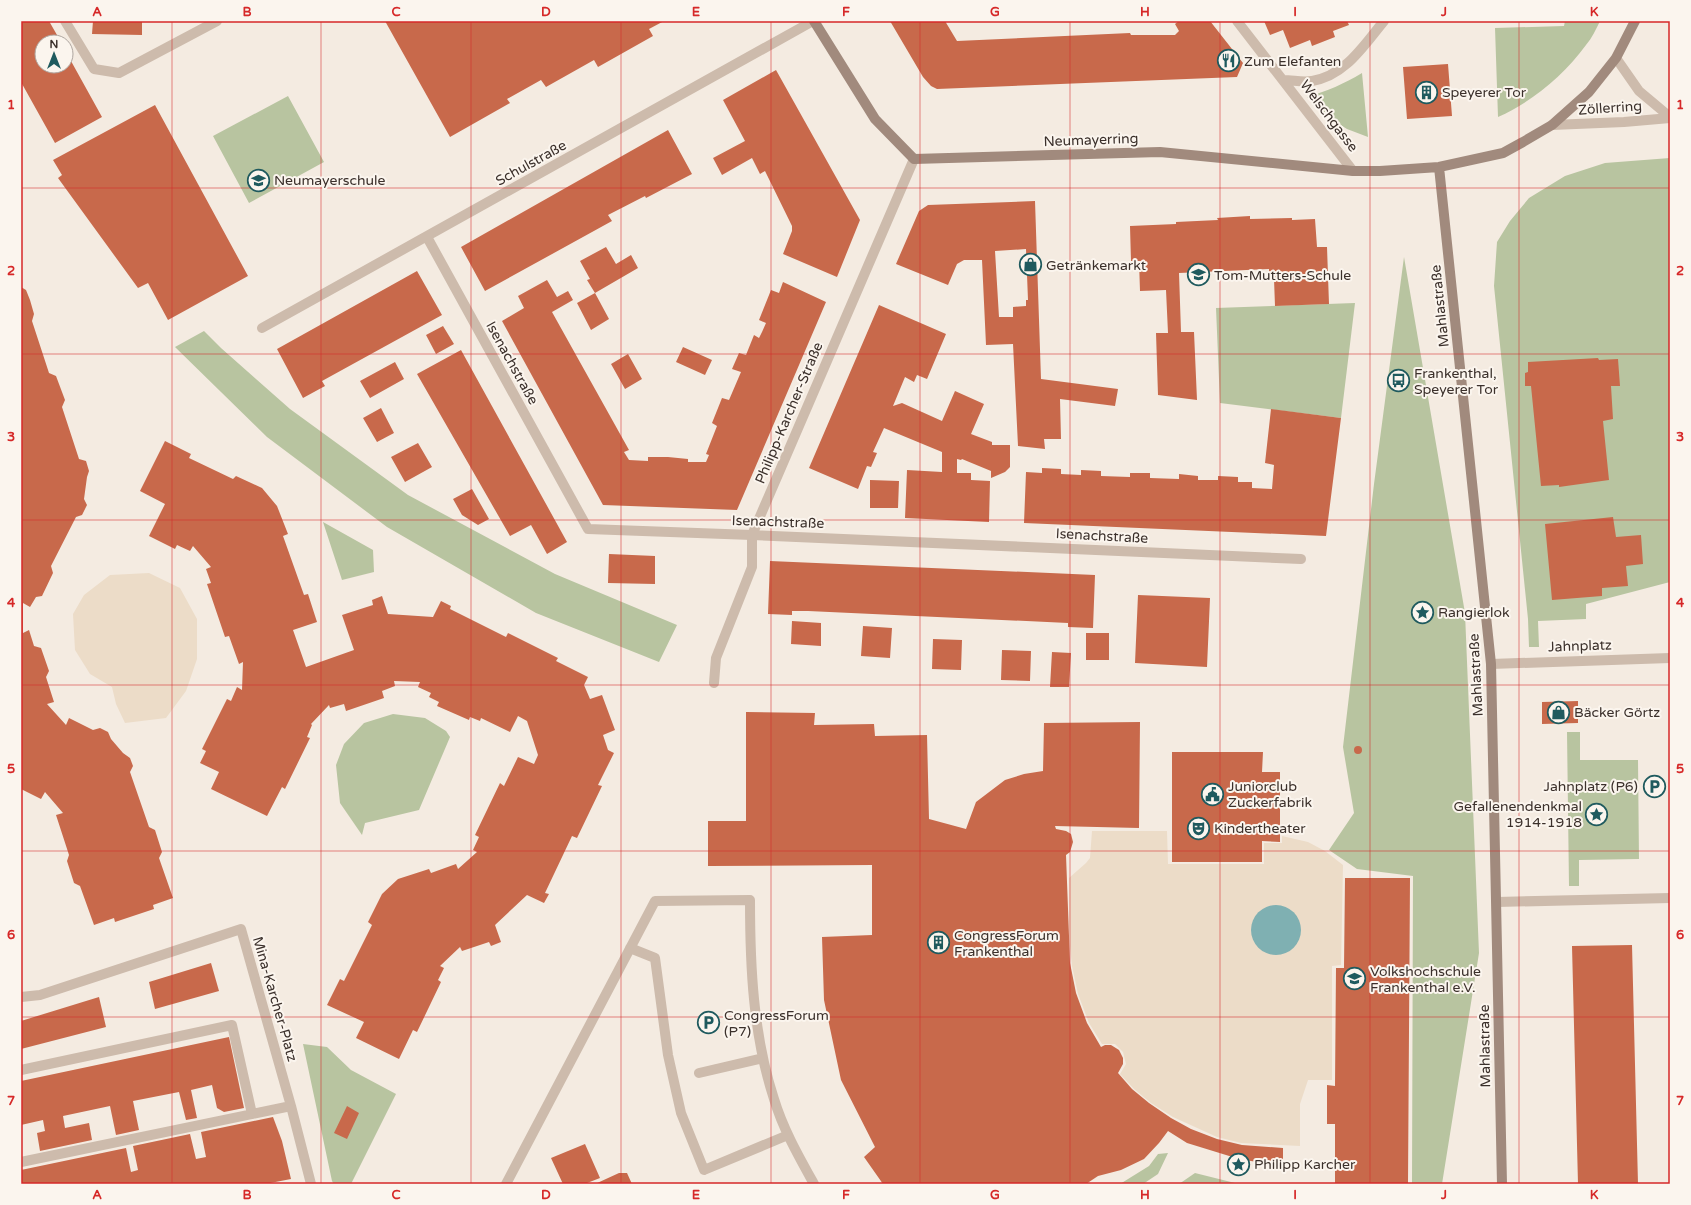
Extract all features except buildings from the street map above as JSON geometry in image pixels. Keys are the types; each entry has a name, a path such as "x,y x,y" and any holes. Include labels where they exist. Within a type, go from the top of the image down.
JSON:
{"main road":[{"path":"813,21 875,119 914,159"},
{"name":"Neumayerring","path":"914,159 1160,152 1353,171 1380,171 1439,167 1503,153 1552,125 1589,92 1616,58 1635,21"},
{"name":"Mahlastraße","path":"1439,167 1491,664 1497,902 1501,1183"}],"street":[{"path":"65,21 94,69 119,73 217,21"},
{"name":"Schulstraße","path":"262,328 813,21"},
{"name":"Welschgasse","path":"1237,21 1353,171"},
{"path":"1284,80 1311,82 1331,76 1351,61 1384,21"},
{"name":"Zöllerring","path":"1616,58 1639,91 1670,117"},
{"name":"Zöllerring","path":"1552,125 1624,122 1670,117"},
{"name":"Philipp-Karcher-Straße","path":"714,683 716,658 752,567 752,535 914,159"},
{"name":"Isenachstraße","path":"427,237 588,529 1301,559"},
{"name":"Jahnplatz","path":"1491,664 1670,658"},
{"path":"1497,902 1670,898"},
{"path":"506,1184 655,901 750,900 750,943 754,998 763,1058 774,1099 788,1135 814,1184"},
{"name":"Mina-Karcher-Platz","path":"21,997 40,995 241,929 291,1106 311,1184"},
{"path":"630,948 655,958 668,1055 681,1113 704,1170 788,1135"},
{"path":"21,1070 232,1026 252,1114"},
{"path":"699,1073 763,1058"},
{"path":"21,1162 291,1106"}],"green space":[{"path":"1565,21 1600,21 1588,42 1557,77 1535,95 1511,111 1498,117 1495,28 1564,26"},
{"path":"1362,73 1368,137 1347,129 1325,115 1307,97 1349,81"},
{"path":"288,96 324,162 249,203 213,136"},
{"path":"1670,158 1670,582 1586,604 1586,619 1538,621 1539,647 1529,647 1528,619 1494,286 1497,242 1510,221 1529,198 1565,176 1605,163"},
{"path":"1404,257 1465,613 1479,953 1442,1184 1412,1184 1413,876 1357,869 1329,850 1354,813 1343,747 1374,484"},
{"path":"1355,303 1341,418 1220,403 1216,308"},
{"path":"204,331 290,409 408,495 555,574 677,625 659,662 536,613 387,527 267,437 175,347"},
{"path":"323,522 373,550 374,572 342,580"},
{"path":"393,714 425,718 446,731 450,737 419,810 365,823 362,835 340,803 336,765 344,744 364,723"},
{"path":"1567,732 1580,732 1580,760 1638,760 1639,859 1579,860 1579,886 1569,886"},
{"path":"303,1044 327,1047 351,1070 396,1094 351,1184 334,1184 332,1181"},
{"path":"1168,1153 1158,1174 1143,1184 1120,1184 1149,1166 1158,1154"},
{"path":"1195,1173 1239,1184 1179,1184"}],"shaded area":[{"path":"149,573 180,588 197,619 197,659 186,691 166,718 125,723 116,704 112,687 90,674 75,650 73,614 84,595 110,575"},
{"path":"1092,831 1167,831 1168,864 1264,864 1264,843 1282,843 1282,836 1308,842 1325,851 1343,865 1341,965 1332,966 1332,1080 1308,1080 1300,1104 1300,1146 1241,1143 1217,1137 1173,1117 1151,1103 1134,1089 1120,1074 1126,1064 1123,1052 1115,1044 1102,1044 1089,1023 1078,994 1072,966 1069,936 1069,878 1090,858"}],"water":[{"path":"1276,905 1285,907 1296,916 1301,930 1299,939 1290,950 1276,955 1267,953 1256,944 1251,930 1253,921 1262,910"}],"place":[{"name":"Zum Elefanten","path":"1228,61"},
{"name":"Speyerer Tor","path":"1427,92"},
{"name":"Neumayerschule","path":"258,180"},
{"name":"Getränkemarkt","path":"1031,265"},
{"name":"Tom-Mutters-Schule","path":"1198,275"},
{"name":"Frankenthal, Speyerer Tor","path":"1399,381"},
{"name":"Rangierlok","path":"1423,612"},
{"name":"Bäcker Görtz","path":"1558,712"},
{"name":"Jahnplatz (P6)","path":"1654,786"},
{"name":"Juniorclub Zuckerfabrik","path":"1212,794"},
{"name":"Gefallenendenkmal 1914-1918","path":"1597,814"},
{"name":"Kindertheater","path":"1199,828"},
{"name":"CongressForum Frankenthal","path":"939,943"},
{"name":"Volkshochschule Frankenthal e.V.","path":"1355,979"},
{"name":"CongressForum (P7)","path":"709,1023"},
{"name":"Philipp Karcher","path":"1238,1164"}]}
